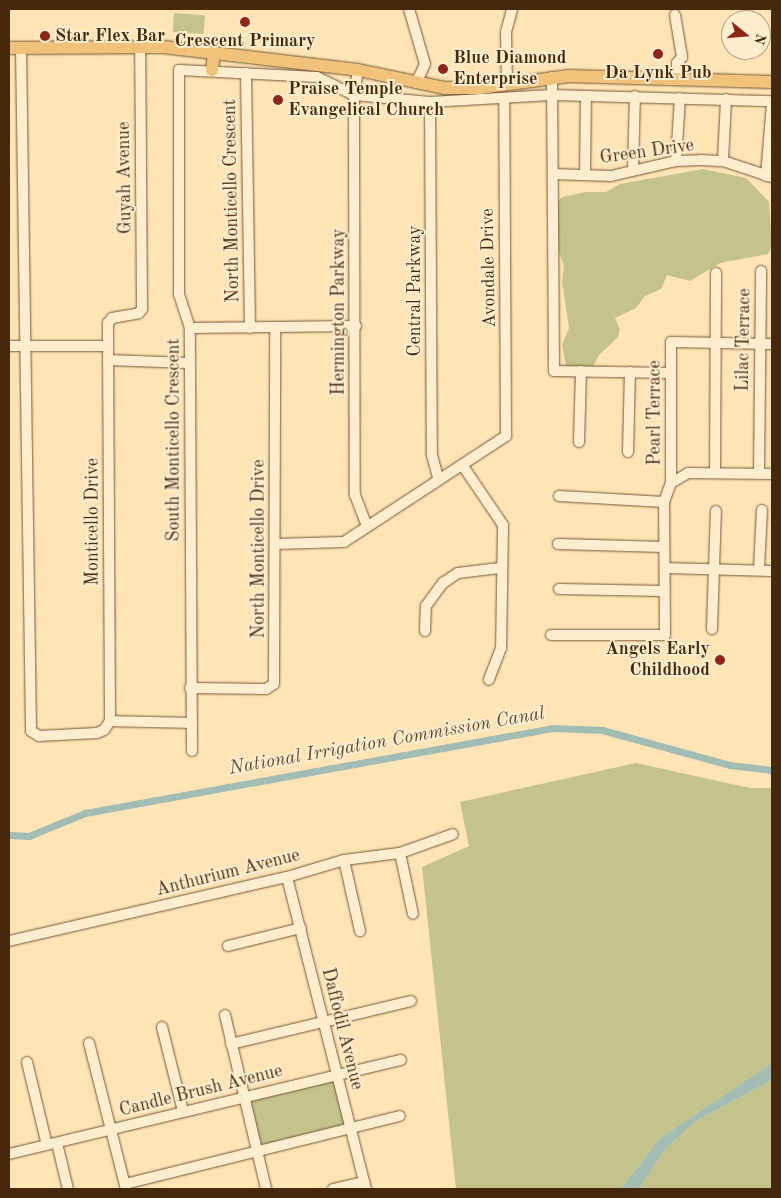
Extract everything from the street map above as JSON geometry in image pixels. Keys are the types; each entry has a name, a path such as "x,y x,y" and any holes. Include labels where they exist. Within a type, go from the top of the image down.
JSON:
{"main road":[{"path":"15,48 140,47 214,53 358,70 416,84 480,88 552,77 772,82"},
{"path":"212,70 214,53"}],"street":[{"path":"409,9 425,64 416,84"},
{"path":"507,84 506,32 512,9"},
{"path":"675,15 682,57 677,63 677,79"},
{"name":"Guyah Avenue","path":"108,323 112,318 139,313 142,309 140,47"},
{"path":"15,48 26,346 31,731 39,736 97,733 104,730 110,721 191,723"},
{"name":"South Monticello Crescent","path":"192,751 190,688 190,328 179,295 179,70 212,70"},
{"path":"212,70 317,77 354,94 430,102 504,100 552,95 635,96 772,102 769,177"},
{"name":"Hermington Parkway","path":"358,70 354,94 355,495 367,526"},
{"name":"North Monticello Crescent","path":"246,73 250,328"},
{"path":"552,77 554,371 670,373"},
{"path":"585,174 586,96"},
{"path":"633,170 635,96"},
{"path":"676,160 680,98"},
{"path":"723,161 726,99"},
{"name":"Avondale Drive","path":"463,466 506,436 504,100"},
{"name":"Central Parkway","path":"430,102 432,455 438,478"},
{"name":"Green Drive","path":"553,174 611,176 676,160 723,161 769,177"},
{"name":"Lilac Terrace","path":"759,474 761,271"},
{"path":"714,473 716,273"},
{"name":"Monticello Drive","path":"108,323 110,721"},
{"path":"190,328 356,326"},
{"name":"North Monticello Drive","path":"190,688 266,689 274,684 276,544 275,328"},
{"name":"Pearl Terrace","path":"671,483 671,342 716,343"},
{"path":"716,343 772,344"},
{"path":"9,346 108,346"},
{"path":"108,360 189,363"},
{"path":"579,442 581,371"},
{"path":"628,452 630,372"},
{"path":"276,544 338,545 438,478 463,466 503,525 500,568 501,648 489,680"},
{"path":"551,635 665,635 664,592 666,568 664,502 671,483 688,473 772,474"},
{"path":"559,496 664,502"},
{"path":"759,569 762,510"},
{"path":"712,629 716,511"},
{"path":"558,544 664,547"},
{"path":"425,631 426,606 443,583 458,572 500,568"},
{"path":"666,568 759,569 772,571"},
{"path":"559,590 664,592"},
{"name":"Anthurium Avenue","path":"9,942 287,877 344,860 400,853 453,834"},
{"path":"400,853 412,914"},
{"path":"344,860 360,931"},
{"name":"Daffodil Avenue","path":"287,877 365,1186"},
{"path":"228,946 301,928"},
{"path":"231,1044 411,1001"},
{"path":"225,1015 243,1098 266,1189"},
{"path":"162,1027 183,1111"},
{"path":"89,1043 125,1187 400,1116"},
{"name":"Candle Brush Avenue","path":"9,1154 401,1060"},
{"path":"27,1062 68,1189"},
{"path":"332,1189 365,1186"}],"shaded area":[{"path":"174,13 205,15 204,34 173,32"},
{"path":"703,169 746,178 769,202 772,246 768,254 720,263 690,281 667,275 661,289 645,296 636,308 615,318 620,329 618,337 599,355 589,374 566,366 562,345 569,328 562,282 564,266 556,243 554,205 562,197 586,192 606,192 620,184"},
{"path":"636,763 750,788 772,788 772,1063 660,1138 621,1189 456,1189 422,867 469,846 460,802"},
{"path":"339,1076 351,1127 259,1148 247,1097"},
{"path":"772,1080 772,1189 639,1189 665,1149 696,1121"}],"water":[{"path":"772,1063 772,1080 696,1121 665,1149 639,1189 621,1189 660,1138"}],"waterway":[{"name":"National Irrigation Commission Canal","path":"9,835 29,836 85,813 552,728 602,730 730,765 772,770"}],"place":[{"name":"Crescent Primary","path":"245,22"},
{"name":"Star Flex Bar","path":"45,36"},
{"name":"Da Lynk Pub","path":"658,54"},
{"name":"Blue Diamond Enterprise","path":"443,69"},
{"name":"Praise Temple Evangelical Church","path":"278,100"},
{"name":"Angels Early Childhood","path":"720,660"}]}
